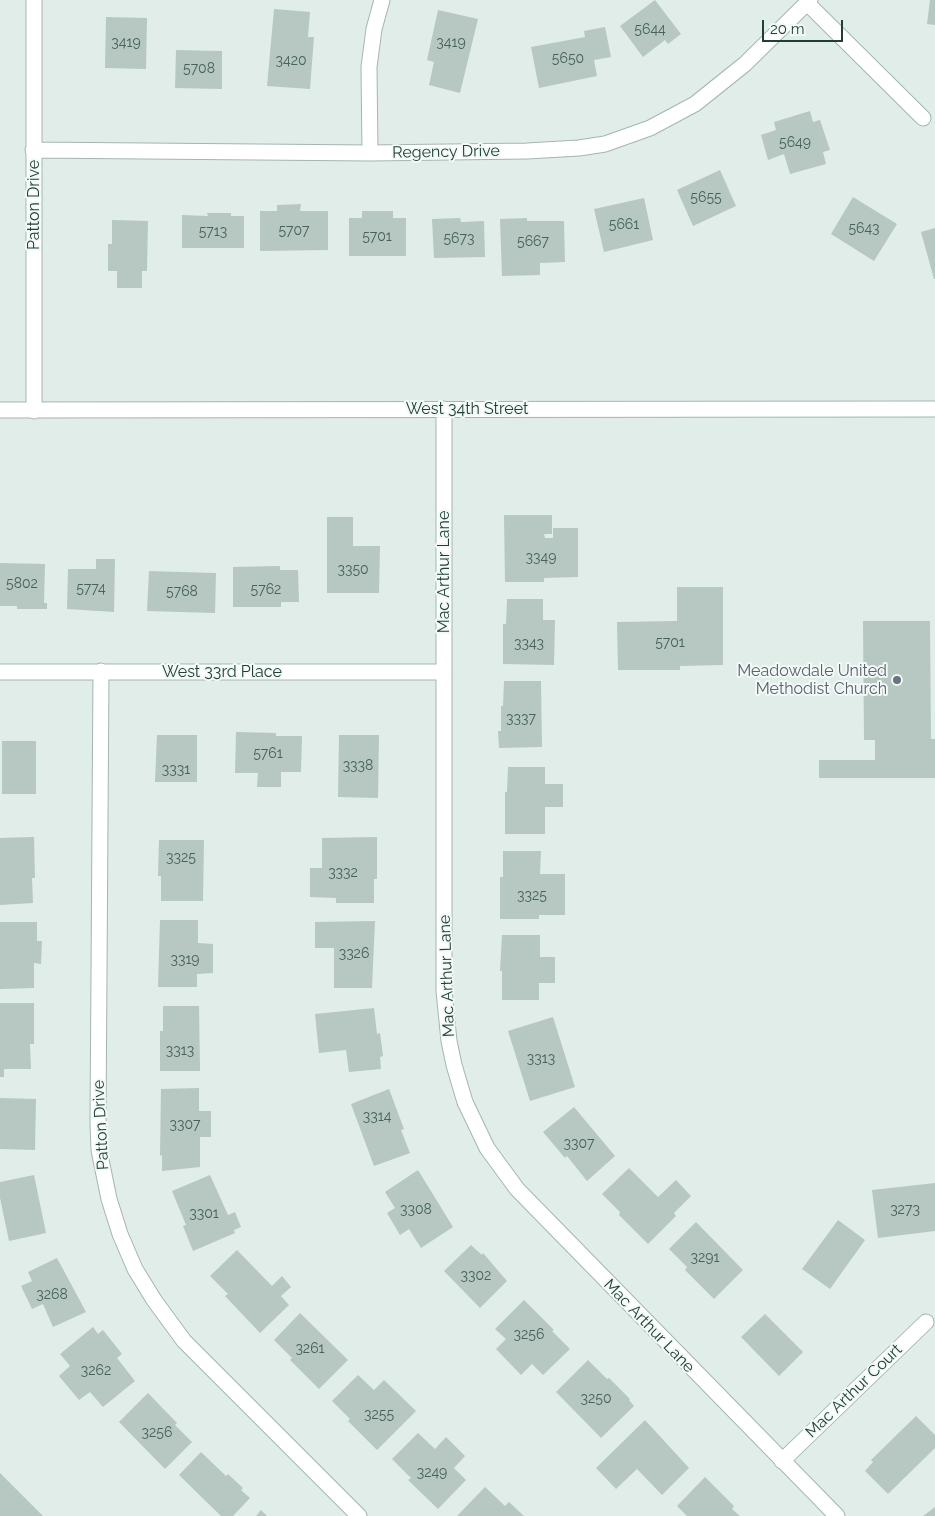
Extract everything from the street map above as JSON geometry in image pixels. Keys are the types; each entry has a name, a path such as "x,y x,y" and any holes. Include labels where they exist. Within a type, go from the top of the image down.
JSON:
{"street":[{"name":"Patton Drive","path":"34,0 34,411"},
{"path":"370,153 369,67 374,29 382,0"},
{"name":"Regency Drive","path":"34,150 370,153 566,149 605,144 633,135 665,121 695,104 745,64 808,1"},
{"path":"808,1 923,118"},
{"name":"Mac Arthur Lane","path":"444,409 445,1008 454,1065 470,1114 487,1148 517,1189 837,1516"},
{"name":"West 34th Street","path":"0,410 935,409"},
{"name":"Patton Drive","path":"101,671 98,1117 99,1150 109,1199 120,1234 135,1269 154,1300 184,1341 359,1516"},
{"name":"West 33rd Place","path":"0,672 444,672"},
{"name":"Mac Arthur Court","path":"782,1461 926,1322"}],"building":[{"path":"655,0 681,34 668,44 665,40 643,57 620,26"},
{"path":"930,0 935,0 935,25 927,24"},
{"path":"274,9 310,12 308,37 314,37 310,89 267,86"},
{"path":"438,10 478,19 460,93 429,85 434,62 427,60"},
{"path":"106,17 147,18 146,69 105,68"},
{"path":"605,27 611,57 594,60 597,76 539,88 531,47 585,37 584,31"},
{"path":"176,50 222,51 222,89 175,88"},
{"path":"810,111 813,122 820,120 830,150 823,152 826,164 790,174 784,154 768,160 761,135 776,130 774,122"},
{"path":"720,170 736,206 693,226 677,190"},
{"path":"853,197 897,224 874,261 831,234"},
{"path":"644,198 653,240 604,252 594,209"},
{"path":"301,204 300,211 328,211 328,250 260,251 260,211 277,211 277,205"},
{"path":"362,211 393,211 393,218 406,218 406,256 349,256 349,218 362,218"},
{"path":"207,213 231,213 231,216 244,216 244,248 182,248 182,215 208,216"},
{"path":"460,218 461,222 484,221 485,257 434,258 432,219"},
{"path":"527,218 527,221 564,221 565,262 540,263 540,275 502,276 500,219"},
{"path":"112,220 148,221 147,271 142,271 142,288 117,288 117,271 108,271 108,244 112,244"},
{"path":"935,228 935,279 934,279 921,232"},
{"path":"504,515 552,515 552,534 544,534 545,538 553,538 553,528 578,528 578,577 544,578 544,582 505,582"},
{"path":"327,517 353,517 353,546 380,546 379,593 327,593"},
{"path":"96,559 115,559 114,612 67,609 68,569 96,569"},
{"path":"0,563 45,564 44,603 47,603 47,609 17,609 17,606 0,606"},
{"path":"280,566 280,570 298,570 299,602 281,602 281,607 233,607 233,567"},
{"path":"149,571 216,573 215,613 147,611"},
{"path":"677,587 723,587 723,665 680,666 680,670 618,670 617,622 677,621"},
{"path":"507,599 543,599 543,620 555,620 554,665 503,664 503,624 506,624"},
{"name":"Meadowdale United Methodist Church","path":"863,621 930,621 931,739 935,739 935,778 819,778 819,760 875,760 875,740 864,740"},
{"path":"504,681 541,681 542,747 499,748 498,731 501,731"},
{"path":"236,732 276,733 276,736 302,736 301,772 281,772 281,787 257,787 258,773 235,773"},
{"path":"157,735 197,735 197,782 155,782"},
{"path":"339,735 379,735 378,798 338,797"},
{"path":"2,741 36,741 36,794 2,794"},
{"path":"508,767 545,767 545,784 563,784 563,807 545,807 545,834 505,834 505,792 507,792"},
{"path":"34,837 35,878 32,878 33,903 0,905 0,838"},
{"path":"377,837 377,879 374,879 374,903 336,903 336,898 310,897 310,868 322,868 322,838"},
{"path":"159,840 204,840 203,901 161,901 161,876 158,876"},
{"path":"503,851 541,851 540,874 565,874 565,915 539,915 539,919 500,919 500,877 503,877"},
{"path":"160,920 198,920 198,943 213,944 213,973 197,974 197,987 158,987"},
{"path":"375,921 372,988 334,988 334,948 315,948 315,922"},
{"path":"0,922 37,922 37,941 42,941 41,964 34,963 34,988 0,989"},
{"path":"502,935 540,935 540,957 555,957 555,983 539,983 539,1000 502,1000 502,971 500,971"},
{"path":"0,1003 34,1003 34,1044 30,1044 31,1069 4,1069 4,1077 0,1077"},
{"path":"163,1006 199,1006 200,1071 160,1071 160,1031 163,1031"},
{"path":"374,1008 377,1034 380,1033 383,1056 380,1057 381,1069 349,1072 346,1050 319,1053 315,1014"},
{"path":"553,1017 575,1087 530,1101 508,1031"},
{"path":"199,1088 199,1111 211,1111 211,1137 200,1137 200,1167 162,1171 162,1155 160,1156 161,1089"},
{"path":"389,1089 404,1129 401,1130 410,1153 374,1166 351,1104"},
{"path":"0,1098 36,1099 35,1150 0,1149"},
{"path":"574,1107 615,1156 587,1181 567,1156 565,1158 543,1132"},
{"path":"629,1168 658,1197 676,1180 691,1196 674,1213 676,1216 648,1244 619,1215 620,1212 602,1194"},
{"path":"418,1170 453,1227 421,1248 409,1229 400,1235 387,1213 395,1208 385,1192"},
{"path":"34,1175 46,1233 9,1241 0,1198 0,1182"},
{"path":"210,1175 228,1215 235,1212 241,1227 234,1230 235,1233 193,1251 183,1226 186,1225 172,1191"},
{"path":"935,1183 935,1231 878,1238 872,1190"},
{"path":"838,1220 865,1240 830,1289 802,1269"},
{"path":"696,1222 743,1270 714,1299 685,1270 687,1267 669,1249"},
{"path":"471,1245 482,1255 483,1253 507,1281 480,1308 444,1271"},
{"path":"237,1250 272,1286 282,1276 291,1287 281,1296 289,1305 260,1333 225,1296 228,1294 210,1276"},
{"path":"57,1258 86,1312 53,1327 43,1304 32,1309 21,1286 32,1281 28,1272"},
{"path":"524,1300 570,1349 543,1375 532,1364 521,1375 496,1349 506,1339 495,1329"},
{"path":"300,1313 348,1360 319,1389 290,1360 292,1358 274,1340"},
{"path":"765,1314 803,1352 779,1376 741,1337"},
{"path":"93,1327 98,1334 103,1330 122,1354 117,1358 135,1381 103,1407 90,1392 79,1400 59,1376 70,1366 60,1354"},
{"path":"588,1360 630,1399 634,1406 601,1438 556,1392"},
{"path":"358,1375 374,1390 384,1380 416,1411 377,1450 348,1421 350,1419 332,1401"},
{"path":"148,1393 177,1423 175,1425 192,1442 165,1469 119,1422"},
{"path":"916,1416 935,1435 935,1448 888,1494 865,1471 873,1462 871,1460"},
{"path":"645,1420 689,1468 662,1495 637,1469 616,1489 596,1468"},
{"path":"418,1433 435,1449 446,1437 465,1456 454,1468 466,1480 438,1509 408,1480 411,1478 392,1459"},
{"path":"201,1452 226,1476 228,1474 243,1488 241,1490 250,1498 233,1516 221,1516 179,1475"},
{"path":"0,1473 43,1516 0,1516"},
{"path":"705,1477 734,1506 732,1509 740,1516 687,1516 677,1506"},
{"path":"485,1487 505,1506 509,1502 524,1516 457,1516"},
{"path":"935,1507 935,1516 923,1516"},
{"path":"261,1510 267,1516 256,1516"}],"place":[{"name":"Meadowdale United Methodist Church","path":"897,680"}]}
